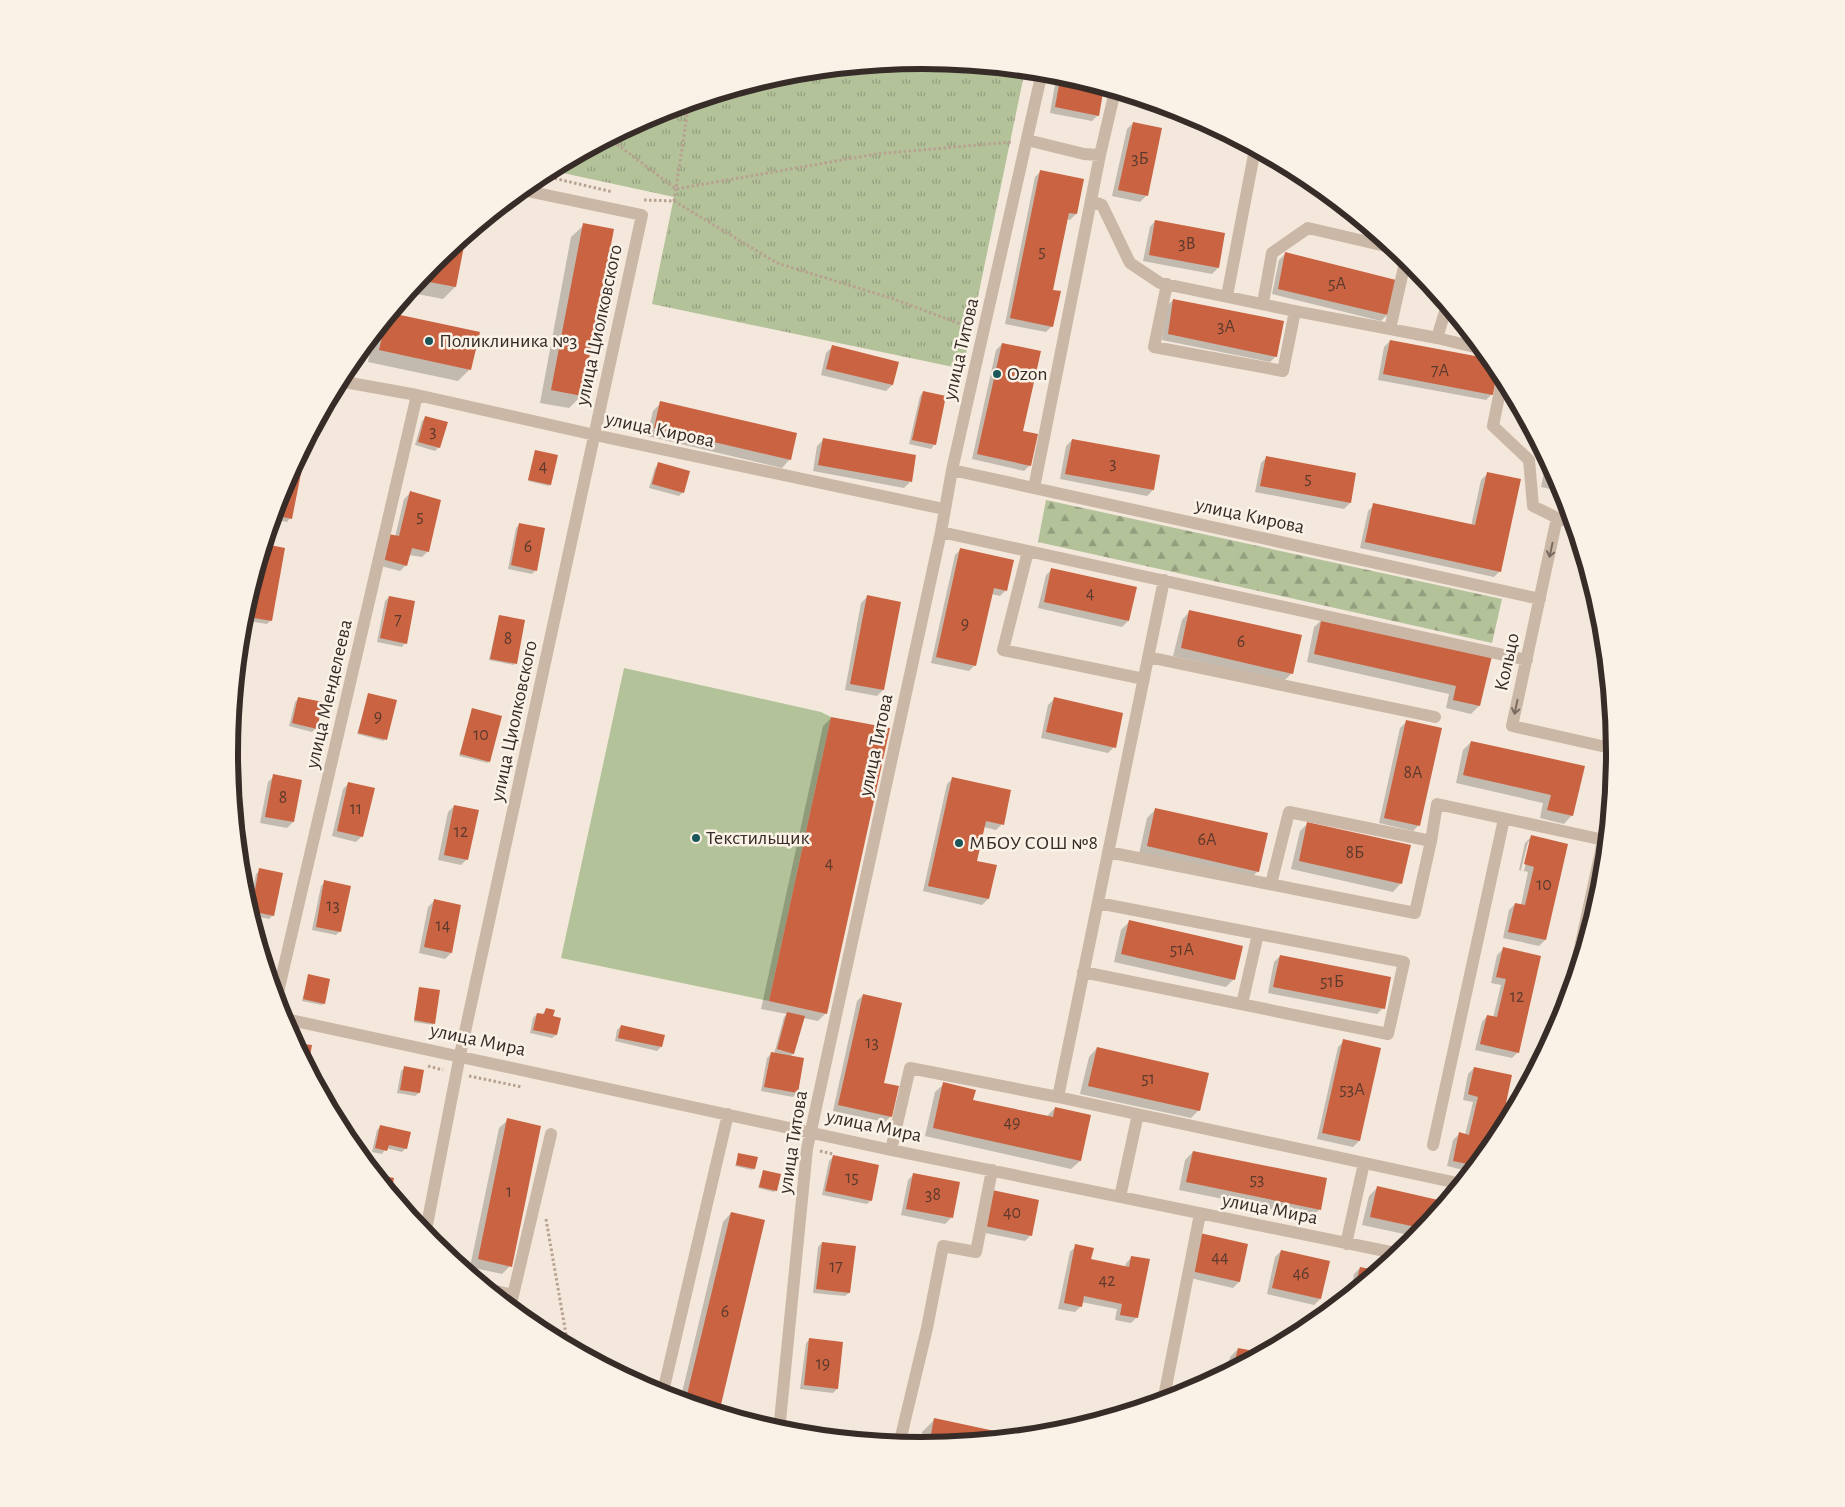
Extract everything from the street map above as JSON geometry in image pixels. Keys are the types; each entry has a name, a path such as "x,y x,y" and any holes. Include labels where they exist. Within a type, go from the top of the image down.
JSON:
{"street":[{"name":"улица Титова","path":"780,1423 807,1149 941,532 952,470 1040,80"},
{"path":"1034,488 1100,155 1114,96"},
{"path":"1027,140 1084,154 1100,155"},
{"path":"1227,296 1254,154"},
{"name":"улица Циолковского","path":"427,1226 460,1056 642,215 531,192"},
{"path":"1091,201 1102,205 1130,263 1160,283 1473,347"},
{"path":"1263,303 1272,253 1308,228 1380,245"},
{"path":"1390,329 1404,266"},
{"path":"1167,284 1154,347 1284,371 1295,311"},
{"path":"1437,338 1445,312"},
{"name":"улица Кирова","path":"347,382 417,395 944,509"},
{"path":"1501,387 1493,426 1529,460 1532,506 1557,518 1566,520"},
{"name":"улица Менделеева","path":"279,987 417,395"},
{"name":"улица Кирова","path":"952,470 1540,598"},
{"name":"Кольцо","path":"1557,518 1512,726 1607,746"},
{"path":"941,532 1527,660"},
{"path":"1028,551 1003,650 1144,679"},
{"path":"1058,1097 1164,580"},
{"path":"1148,657 1435,717"},
{"path":"1108,852 1415,912 1437,804 1601,839"},
{"path":"1271,884 1289,812 1431,840"},
{"path":"1432,1145 1504,819"},
{"path":"1084,972 1388,1034 1404,962 1098,903"},
{"path":"1242,1004 1258,934"},
{"name":"улица Мира","path":"292,1020 891,1150 1391,1252"},
{"path":"891,1150 910,1068 1058,1097 1456,1183"},
{"path":"664,1388 728,1114"},
{"path":"1120,1197 1138,1114"},
{"path":"512,1301 552,1134"},
{"path":"1346,1244 1364,1163"},
{"path":"901,1438 927,1328 942,1246 976,1252 992,1170"},
{"path":"1165,1394 1200,1214"},
{"path":"500,1292 513,1295"}],"path":[{"path":"674,201 688,110"},
{"path":"614,142 676,189 876,154 1027,140"},
{"path":"643,200 674,201 776,263 894,299 984,332"},
{"path":"545,1211 567,1339"}],"green space":[{"path":"922,69 967,70 1024,77 963,369 652,304 674,197 560,172 620,139 660,121 702,105 745,92 789,82 878,70"},
{"path":"1046,500 1502,599 1492,643 1038,542"},
{"name":"Текстильщик","path":"624,668 821,712 831,717 769,1001 561,958"}],"building":[{"path":"1059,83 1103,93 1099,116 1055,107"},
{"path":"1133,122 1162,128 1148,196 1118,190"},
{"path":"1040,170 1084,179 1077,214 1069,213 1053,290 1061,291 1053,327 1010,318"},
{"path":"1155,220 1225,233 1219,268 1149,255"},
{"path":"583,223 614,229 582,396 551,390"},
{"path":"464,245 456,287 427,281"},
{"path":"1285,252 1396,280 1388,315 1278,289"},
{"path":"1173,299 1284,321 1277,357 1168,334"},
{"name":"Поликлиника №3","path":"398,314 480,332 471,370 379,350 383,332"},
{"path":"1390,340 1480,357 1496,379 1493,395 1383,374"},
{"path":"1002,343 1041,351 1023,431 1038,434 1031,466 977,454"},
{"path":"832,345 899,362 893,385 826,369"},
{"path":"923,391 946,396 936,445 912,440"},
{"path":"660,401 797,433 791,460 654,428"},
{"path":"425,416 448,422 440,448 418,442"},
{"path":"823,438 916,455 912,482 818,465"},
{"path":"1072,439 1160,455 1154,490 1065,474"},
{"path":"535,450 558,455 551,485 528,480"},
{"path":"1266,456 1356,473 1351,503 1260,486"},
{"path":"303,461 292,519 280,516"},
{"path":"658,462 690,471 684,493 652,484"},
{"path":"1487,472 1521,479 1501,572 1365,542 1373,503 1475,525"},
{"path":"410,491 441,500 429,552 412,548 407,566 382,559 388,534 399,536"},
{"path":"519,523 545,528 537,571 511,565"},
{"path":"270,545 285,548 272,621 252,617"},
{"path":"960,548 1014,560 1007,591 994,588 976,666 936,657"},
{"path":"1051,568 1137,587 1129,621 1044,602"},
{"path":"867,595 901,602 884,690 850,684"},
{"path":"389,596 415,601 407,644 380,638"},
{"path":"1189,610 1302,635 1293,674 1181,648"},
{"path":"499,615 525,620 517,664 490,659"},
{"path":"1322,617 1492,656 1480,706 1453,700 1456,686 1314,654"},
{"path":"368,693 397,700 387,740 358,733"},
{"path":"298,697 323,702 317,729 292,723"},
{"path":"1054,697 1123,713 1116,748 1046,732"},
{"path":"472,708 502,716 490,762 460,754"},
{"path":"831,717 890,728 827,1014 769,1001"},
{"path":"1406,720 1442,728 1420,826 1384,818"},
{"path":"1471,741 1585,766 1573,816 1547,810 1551,795 1463,775"},
{"path":"273,774 302,780 294,822 265,817"},
{"name":"МБОУ СОШ №8","path":"952,777 1011,790 1004,825 986,821 977,861 997,865 989,899 928,886"},
{"path":"348,782 375,788 363,837 337,831"},
{"path":"454,805 479,810 468,860 444,855"},
{"path":"1155,808 1268,833 1259,872 1147,846"},
{"path":"1307,822 1411,845 1402,884 1299,861"},
{"path":"1531,835 1568,844 1546,940 1508,932 1515,903 1525,905 1534,867 1524,864"},
{"path":"259,868 283,873 274,916 257,912 253,898"},
{"path":"324,880 351,886 341,932 316,927"},
{"path":"434,899 461,905 452,953 424,947"},
{"path":"1129,920 1243,946 1235,980 1121,954"},
{"path":"1503,947 1541,956 1519,1053 1480,1044 1487,1015 1497,1017 1506,979 1496,977"},
{"path":"1280,955 1391,977 1385,1009 1273,987"},
{"path":"308,974 330,979 325,1004 303,999"},
{"path":"419,987 440,990 435,1024 414,1020"},
{"path":"863,994 902,1003 884,1083 899,1086 892,1117 838,1105"},
{"path":"546,1008 555,1010 553,1016 561,1018 557,1035 533,1030 537,1013 544,1014"},
{"path":"787,1012 805,1016 794,1054 777,1049"},
{"path":"621,1025 665,1035 662,1047 618,1038"},
{"path":"1343,1039 1381,1048 1360,1141 1322,1133"},
{"path":"303,1044 312,1045 310,1059"},
{"path":"1097,1047 1209,1073 1200,1111 1088,1086"},
{"path":"771,1052 804,1058 798,1093 764,1087"},
{"path":"404,1066 424,1070 420,1093 400,1090"},
{"path":"1474,1067 1512,1075 1503,1116 1470,1165 1453,1161 1459,1132 1469,1135 1478,1097 1468,1094"},
{"path":"943,1082 976,1090 973,1100 1053,1117 1055,1107 1091,1115 1081,1161 933,1128"},
{"path":"507,1118 541,1126 512,1267 478,1259"},
{"path":"380,1125 411,1132 407,1149 389,1145 387,1151 375,1148"},
{"path":"1193,1151 1327,1178 1321,1210 1186,1182"},
{"path":"738,1153 758,1157 755,1169 736,1165"},
{"path":"833,1155 879,1165 872,1201 825,1191"},
{"path":"763,1170 781,1174 777,1191 759,1187"},
{"path":"913,1173 960,1182 953,1218 906,1209"},
{"path":"384,1176 394,1178 392,1186"},
{"path":"1377,1186 1441,1201 1417,1227 1370,1217"},
{"path":"992,1190 1039,1200 1032,1236 985,1226"},
{"path":"731,1212 765,1220 720,1408 687,1396"},
{"path":"1200,1233 1248,1244 1240,1282 1191,1271"},
{"path":"822,1242 856,1246 850,1293 816,1289"},
{"path":"1075,1244 1094,1248 1091,1259 1129,1267 1131,1256 1150,1259 1138,1318 1120,1315 1122,1304 1084,1296 1082,1307 1064,1303"},
{"path":"1281,1250 1330,1261 1321,1299 1272,1288"},
{"path":"1360,1267 1372,1269 1356,1283"},
{"path":"809,1338 843,1342 838,1389 804,1385"},
{"path":"1238,1348 1257,1351 1235,1363"},
{"path":"934,1418 1004,1433 967,1437 930,1438"}],"place":[{"name":"Поликлиника №3","path":"429,341"},
{"name":"Ozon","path":"997,374"},
{"name":"Текстильщик","path":"696,838"},
{"name":"МБОУ СОШ №8","path":"959,843"}]}
